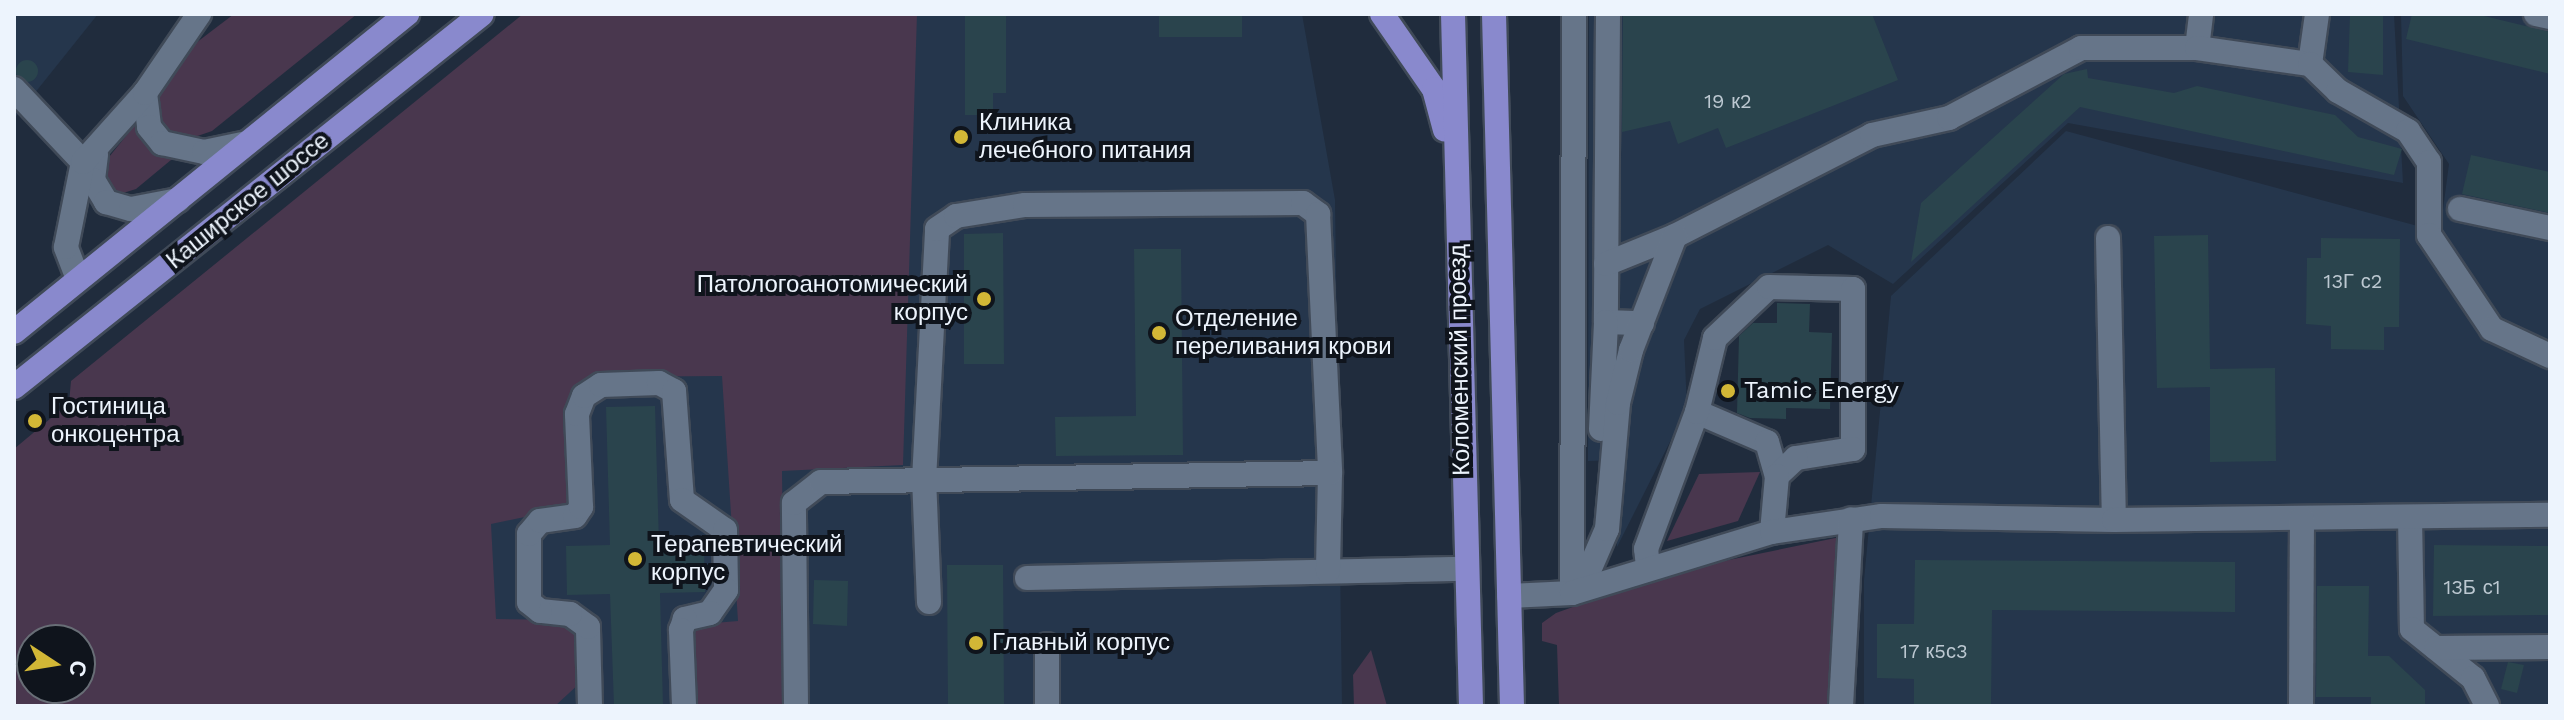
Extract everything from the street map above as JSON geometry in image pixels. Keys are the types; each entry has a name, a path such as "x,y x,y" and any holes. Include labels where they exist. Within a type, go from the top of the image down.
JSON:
{"main road":[{"name":"Каширское шоссе","path":"14,332 407,14"},
{"name":"Каширское шоссе","path":"14,387 482,14"},
{"path":"1382,14 1428,78 1443,116 1458,240"},
{"name":"Коломенский проезд","path":"1453,14 1465,569 1471,706"},
{"name":"Коломенский проезд","path":"1494,14 1512,706"}],"street":[{"path":"78,279 66,247 83,162 145,93 199,14"},
{"path":"1574,14 1576,591"},
{"path":"1576,591 1595,529 1606,322 1608,14"},
{"path":"2197,48 2201,14"},
{"path":"2310,64 2317,14"},
{"path":"2536,14 2550,17"},
{"path":"1606,264 1675,236 1872,135 1949,118 2081,48 2197,48 2310,64 2338,91 2408,131 2429,162 2429,235 2492,329 2550,356"},
{"path":"14,89 83,162"},
{"path":"145,93 149,127 162,143 204,152 247,143"},
{"path":"101,140 93,180 106,202 131,209 178,200"},
{"path":"929,602 924,480 937,229 956,216 1025,205 1303,203 1318,214 1330,473 1328,571"},
{"path":"2460,209 2550,228"},
{"path":"1576,591 1607,529 1618,403 1642,323 1675,236"},
{"path":"2108,238 2114,520"},
{"path":"1648,567 1648,542 1697,412 1715,338 1769,287 1853,289 1853,449 1796,458 1777,476"},
{"path":"1606,322 1642,323"},
{"path":"590,706 588,627 570,614 540,611 529,602 529,534 540,521 575,516 581,507 577,414 584,396 601,385 659,383 674,391 682,500 725,530 726,590 710,613 685,619 681,630 684,706"},
{"path":"1697,412 1767,442 1777,476 1772,532"},
{"path":"796,706 794,503 821,482 1330,473"},
{"path":"1509,596 1576,591 1772,532 1851,519 2114,520 2550,515"},
{"path":"2410,517 2412,629 2473,678 2487,706"},
{"path":"2301,706 2302,518"},
{"path":"1841,706 1851,519"},
{"path":"1027,578 1465,569"},
{"path":"1047,645 1047,706"},
{"path":"2436,648 2550,647"}],"shaded area":[{"path":"14,14 98,14 14,119"},
{"path":"234,14 357,14 212,131 186,140 166,133 155,95 184,52"},
{"path":"523,14 917,14 903,465 782,471 785,706 695,706 690,625 738,621 722,376 594,377 574,389 574,501 567,508 491,524 496,619 566,620 579,629 581,682 555,706 14,706 14,449 69,403 71,381"},
{"path":"636,14 1302,14 1335,200 1342,706 14,706 14,507"},
{"path":"1589,14 2394,14 2403,183 2068,123 1893,284 1828,245 1700,309 1684,340 1687,408 1617,547 1618,460 1588,461"},
{"path":"2401,14 2550,14 2550,706 1864,706 1864,580 1891,296 2066,131 2440,232 2449,164 2403,96"},
{"path":"138,121 177,155 136,189 120,194 103,182 105,162"},
{"path":"1760,472 1738,521 1667,541 1699,474"},
{"path":"1850,535 1848,706 1559,706 1557,645 1542,641 1542,623 1556,613 1670,572"},
{"path":"1371,650 1387,706 1354,706 1353,675"}],"building":[{"path":"965,14 1006,14 1006,93 993,93 993,115 965,115"},
{"path":"1159,14 1242,14 1242,37 1159,37"},
{"path":"1623,14 1872,14 1898,80 1726,148 1718,128 1678,144 1670,121 1622,132"},
{"path":"2350,14 2383,14 2383,75 2348,72"},
{"path":"2412,14 2476,14 2550,32 2550,74 2406,39"},
{"path":"27,60 35,63 38,71 35,79 27,82 19,79 16,71 19,63"},
{"path":"2087,69 2088,78 2174,93 2197,86 2335,115 2358,137 2402,149 2394,175 2080,107 1911,262 1921,203 2064,74"},
{"path":"2471,155 2550,172 2550,213 2462,194"},
{"name":"Патологоанотомический корпус","path":"1003,233 1004,364 964,364 964,234"},
{"path":"2208,235 2210,369 2275,368 2276,461 2210,462 2210,387 2157,388 2154,236"},
{"path":"2321,238 2400,239 2399,327 2384,327 2384,350 2331,349 2331,326 2306,324 2307,258 2321,258"},
{"name":"Отделение переливания крови","path":"1134,249 1181,249 1183,455 1056,456 1055,417 1136,416"},
{"path":"1777,303 1810,304 1809,332 1832,333 1830,409 1786,408 1786,419 1750,418 1737,413 1739,336 1753,323 1777,323"},
{"name":"Терапевтический корпус","path":"655,406 659,544 704,543 705,592 660,593 663,706 614,706 610,594 567,595 566,546 610,545 606,407"},
{"path":"2434,545 2550,546 2550,615 2433,616"},
{"path":"1915,560 2235,562 2235,612 1992,610 1991,706 1914,706 1914,679 1877,678 1877,624 1914,624"},
{"name":"Главный корпус","path":"947,565 1003,565 1004,706 948,706"},
{"path":"814,580 848,581 847,626 813,624"},
{"path":"2317,586 2369,586 2368,656 2389,656 2425,690 2425,706 2371,706 2371,697 2316,697"},
{"path":"2508,662 2524,665 2517,693 2501,689"}],"place":[{"name":"Клиника лечебного питания","path":"961,137"},
{"name":"Патологоанотомический корпус","path":"984,299"},
{"name":"Отделение переливания крови","path":"1159,333"},
{"name":"Tamic Energy","path":"1728,391"},
{"name":"Гостиница онкоцентра","path":"35,421"},
{"name":"Терапевтический корпус","path":"635,559"},
{"name":"Главный корпус","path":"976,643"}]}
